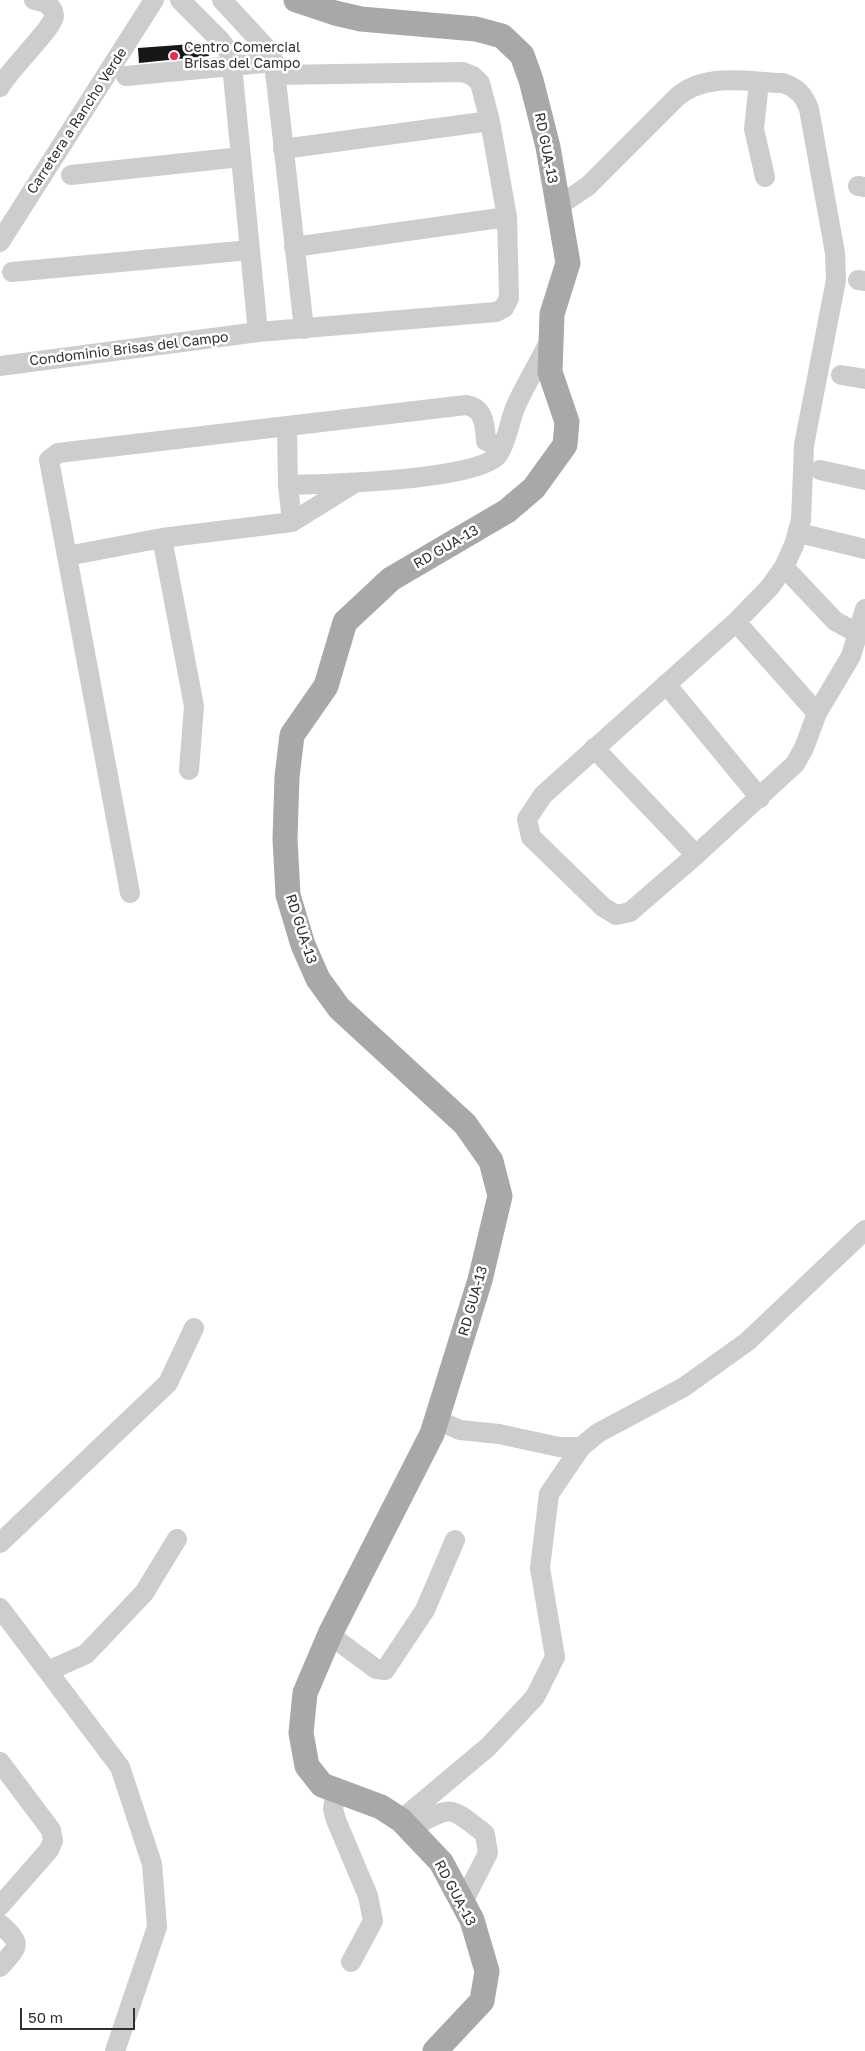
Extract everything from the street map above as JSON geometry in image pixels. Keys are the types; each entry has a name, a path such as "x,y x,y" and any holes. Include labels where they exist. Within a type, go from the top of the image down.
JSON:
{"main road":[{"name":"RD GUA-13","path":"296,0 335,14 476,29 502,36 522,55 531,80 548,147 568,263 552,314 550,372 567,422 565,445 534,488 506,511 391,579 345,622 326,686 292,735 287,776 285,839 288,896 303,945 318,979 339,1008 465,1124 492,1161 500,1196 480,1280 437,1420 388,1524 330,1635 305,1693 301,1734 307,1766 322,1785 381,1807 405,1824 441,1862 472,1920 487,1971 482,2001 435,2051"}],"street":[{"path":"0,87 26,52 53,23 54,15 51,7 46,3 34,0"},
{"name":"Carretera a Rancho Verde","path":"0,242 154,0"},
{"path":"180,0 220,40 232,61 258,332"},
{"path":"222,0 270,52 274,68 304,329"},
{"path":"232,61 256,36"},
{"name":"Condominio Brisas del Campo","path":"0,366 258,332 500,310 509,298 507,217 490,122 480,83 473,76 463,72 274,68 232,61 126,76"},
{"path":"557,207 588,186 685,90 694,84 711,81 759,82 791,86 807,102 835,253 834,293 804,445 802,471 803,507 798,533 784,567 770,587 736,622 543,795 527,819 531,837 603,907 616,915 630,912 760,798 795,764 804,748 817,713 851,656 865,609"},
{"path":"759,82 754,129 765,177"},
{"path":"284,148 490,122"},
{"path":"71,175 241,157"},
{"path":"294,247 507,217"},
{"path":"12,272 250,250"},
{"path":"288,485 355,483 450,473 487,462 497,455 515,409 551,339"},
{"path":"840,376 865,379"},
{"path":"130,893 49,460 52,456 58,453 466,405 472,406 482,416 488,444 501,447"},
{"path":"287,427 288,485 292,522"},
{"path":"820,470 865,480"},
{"path":"67,556 162,538 292,522 355,483"},
{"path":"798,533 865,549"},
{"path":"162,538 194,706 189,770"},
{"path":"784,567 835,621 857,633"},
{"path":"736,622 817,713"},
{"path":"666,684 760,798"},
{"path":"594,748 696,855"},
{"path":"405,1824 488,1747 536,1697 555,1657 540,1568 543,1540 549,1494 581,1447 598,1433 684,1387 748,1341 865,1230"},
{"path":"0,1543 168,1384 194,1328"},
{"path":"437,1420 460,1430 499,1434 559,1447 581,1447"},
{"path":"48,1671 86,1654 144,1593 177,1539"},
{"path":"330,1635 376,1669 385,1670 425,1610 441,1579 455,1540"},
{"path":"0,1608 120,1767 152,1864 156,1927 115,2051"},
{"path":"0,1762 51,1830 52,1841 49,1850 0,1906"},
{"path":"336,1790 333,1809 336,1820 368,1896 372,1921 351,1962"},
{"path":"405,1824 448,1810 456,1811 485,1834 488,1853 463,1902"},
{"path":"0,1924 18,1943 0,1967"}],"building":[{"name":"Centro Comercial Brisas del Campo","path":"206,43 209,56 139,63 138,48"}],"place":[{"name":"Centro Comercial Brisas del Campo","path":"174,56"}]}
